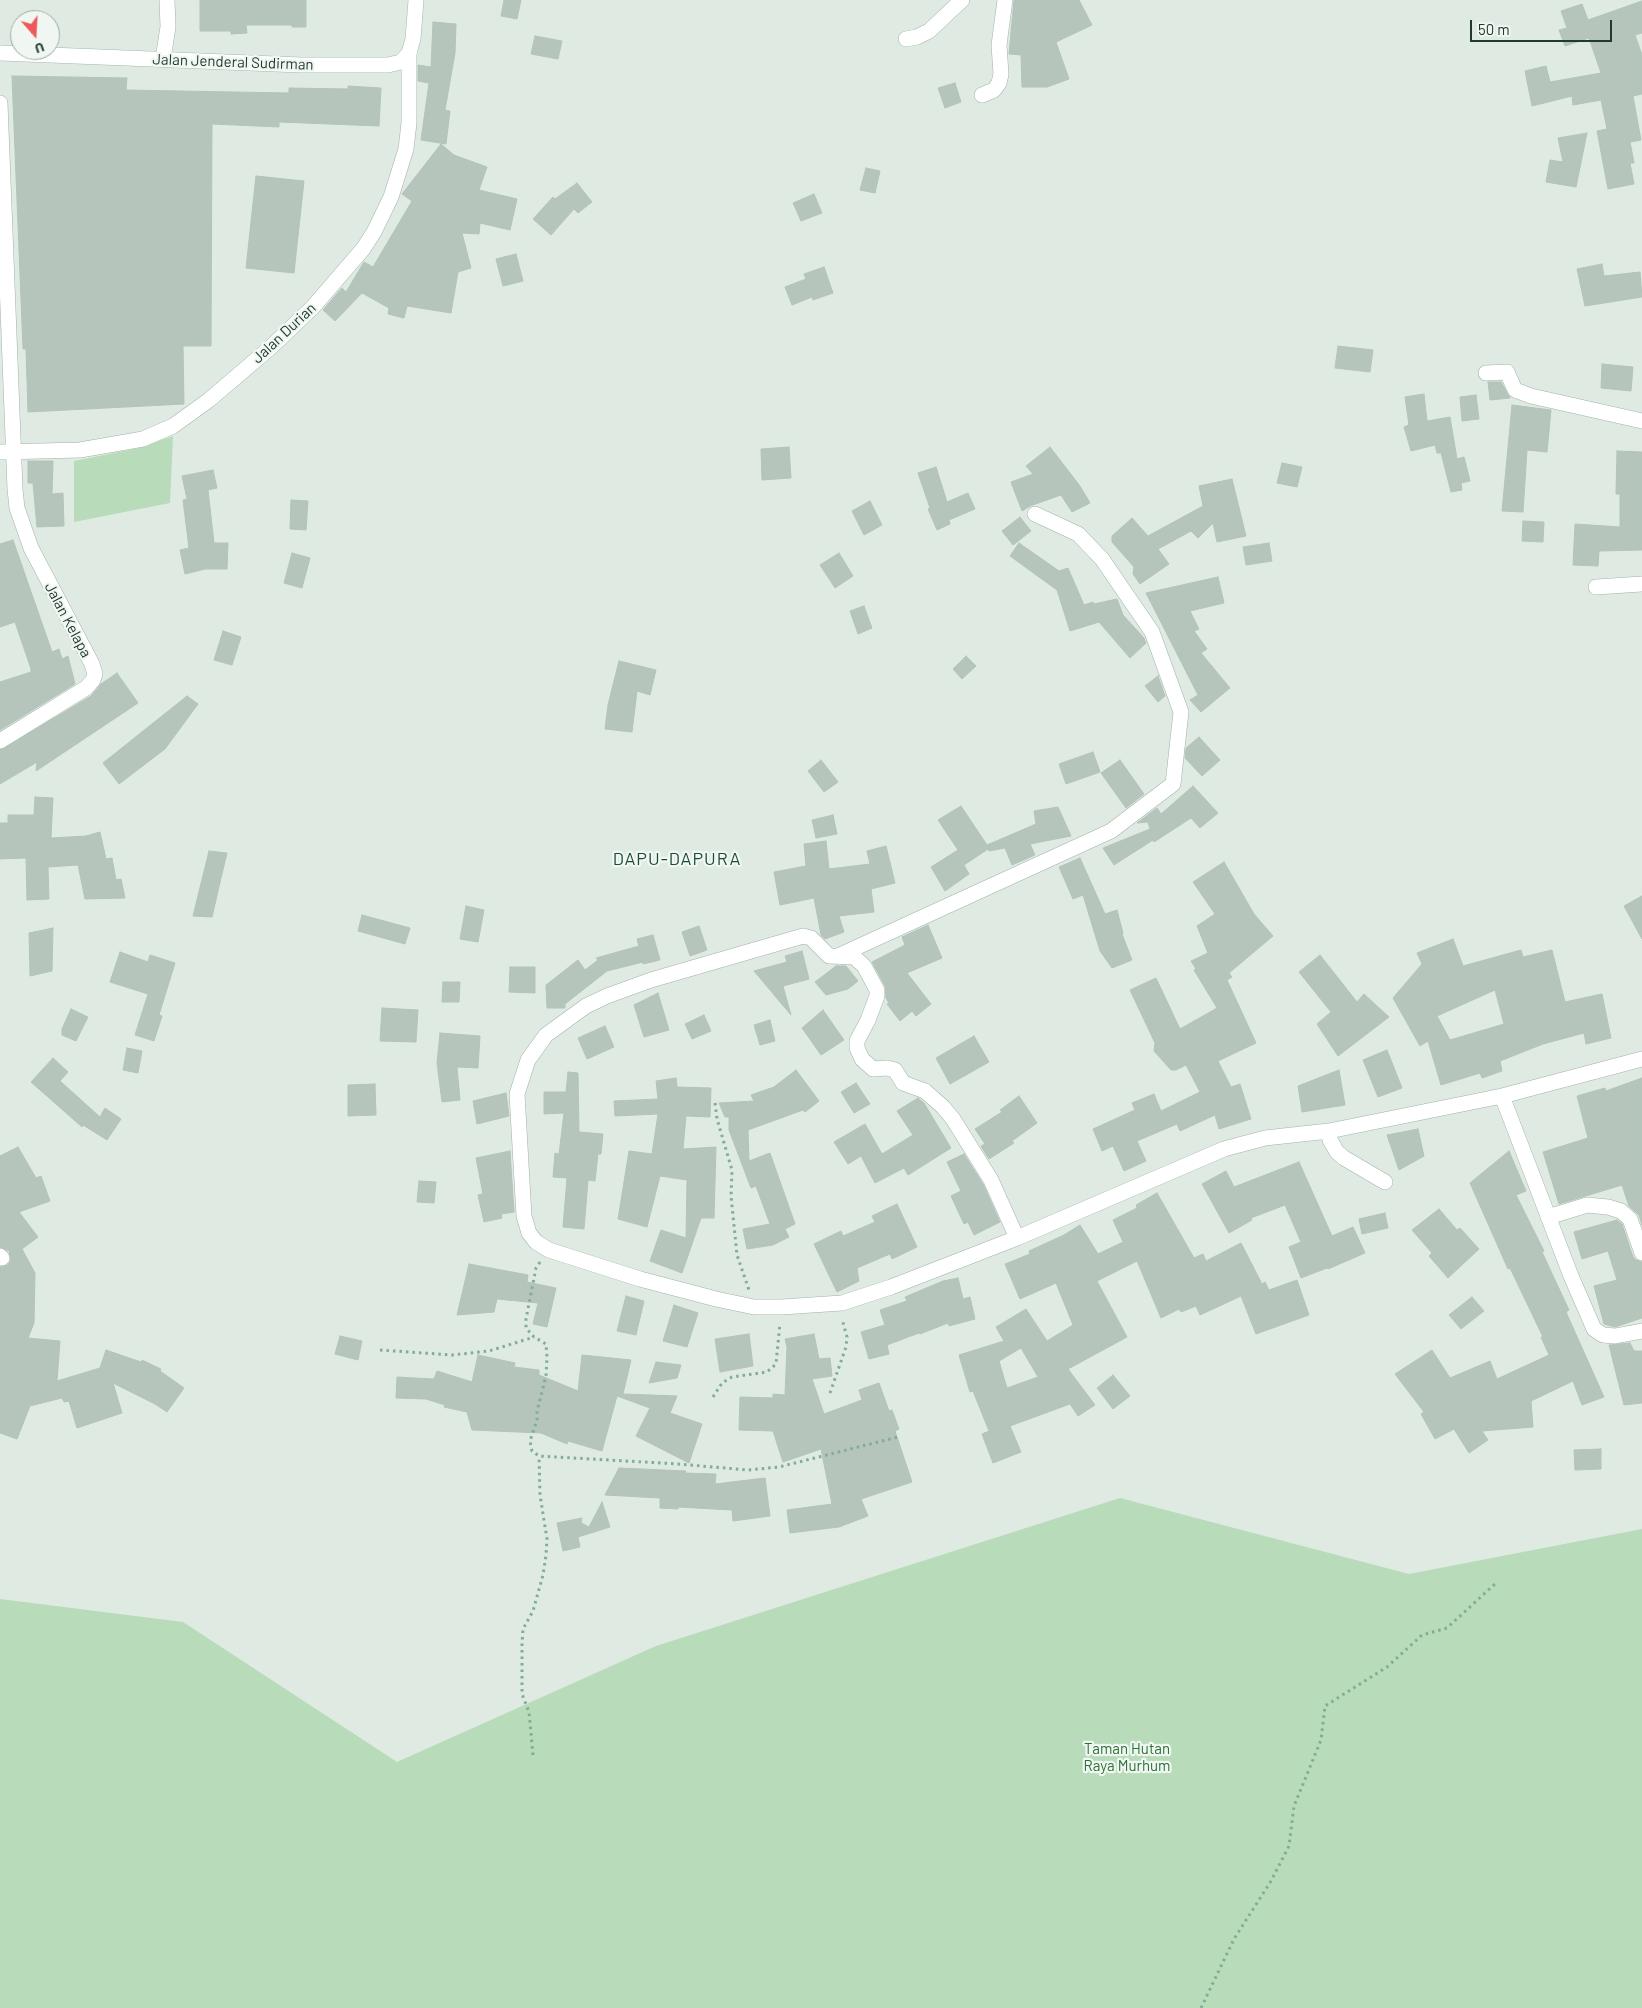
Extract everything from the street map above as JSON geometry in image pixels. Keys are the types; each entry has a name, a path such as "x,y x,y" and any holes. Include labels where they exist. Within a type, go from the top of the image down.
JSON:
{"street":[{"path":"163,59 168,28 167,0"},
{"path":"409,53 413,39 416,0"},
{"path":"906,39 929,31 962,0"},
{"path":"982,95 994,90 999,83 1001,74 1000,46 1005,0"},
{"name":"Jalan Jenderal Sudirman","path":"0,52 357,66 401,62 409,53"},
{"name":"Jalan Durian","path":"7,452 64,451 112,445 143,439 173,426 216,394 313,308 363,249 374,232 391,197 406,149 409,123 409,53"},
{"path":"0,103 7,452"},
{"path":"1486,373 1507,372 1515,390 1531,396 1642,420"},
{"name":"Jalan Kelapa","path":"0,741 86,688 93,680 95,674 92,664 45,576 23,527 7,452"},
{"path":"839,956 1111,831 1173,784 1182,712 1152,632 1102,559 1078,534 1035,514"},
{"path":"1596,587 1642,584"},
{"path":"1017,1238 991,1180 948,1113 926,1092 903,1083 895,1070 887,1068 873,1069 862,1059 857,1048 857,1040 868,1020 877,996 874,982 854,957 829,956 811,938 803,936 651,980 607,996 579,1010 546,1035 528,1060 517,1094 524,1216 529,1233 536,1242 550,1250 716,1299 754,1307 782,1307 842,1303 891,1287 1017,1238 1224,1149 1265,1138 1329,1131 1502,1096 1642,1059"},
{"path":"1502,1096 1570,1276 1594,1329 1603,1335 1615,1336 1642,1331"},
{"path":"1329,1131 1330,1140 1337,1152 1385,1182"},
{"path":"1548,1217 1587,1206 1608,1206 1621,1211 1630,1219 1642,1253"}],"path":[{"path":"715,1103 717,1118 732,1170 731,1196 737,1255 754,1307"},
{"path":"550,1250 536,1268 526,1319 526,1328 534,1338 546,1344 546,1376 537,1411 537,1420 530,1441 532,1451 539,1456 748,1470 778,1467 898,1438"},
{"path":"830,1393 846,1347 847,1337 842,1320 842,1303"},
{"path":"712,1398 722,1383 732,1376 766,1372 776,1364 782,1307"},
{"path":"380,1350 452,1355 489,1351 534,1338"},
{"path":"533,1755 529,1712 522,1694 522,1645 523,1629 533,1611 543,1575 546,1555 547,1540 540,1495 539,1456"},
{"path":"1200,2008 1234,1939 1271,1881 1289,1846 1294,1806 1321,1740 1325,1706 1387,1667 1422,1635 1446,1628 1496,1583"}],"green space":[{"path":"173,436 170,503 74,522 74,461 139,448"},
{"name":"Taman Hutan Raya Murhum","path":"1120,1498 1409,1574 1642,1529 1642,2008 0,2008 0,1599 183,1622 397,1762 656,1646"}],"building":[{"path":"200,0 306,0 306,27 292,27 292,25 246,25 247,33 231,34 231,31 200,31"},
{"path":"504,0 521,0 517,19 501,16"},
{"path":"1014,0 1079,0 1092,25 1056,42 1069,79 1047,87 1022,87 1021,55 1009,54"},
{"path":"1642,1 1642,33 1635,35 1642,55 1642,94 1633,96 1641,140 1630,142 1634,163 1630,163 1634,184 1608,189 1597,131 1607,129 1601,100 1573,105 1572,96 1532,106 1525,71 1546,66 1550,82 1601,73 1589,38 1565,46 1559,30 1567,28 1561,11 1582,4 1588,20"},
{"path":"433,22 456,24 455,53 445,110 450,111 446,144 421,140 429,83 418,81 418,65 431,67"},
{"path":"535,36 562,41 558,59 531,54"},
{"path":"12,76 127,78 126,90 289,93 289,88 348,89 348,86 381,88 379,126 279,122 279,127 212,124 211,346 183,346 184,404 28,412 26,349 23,349"},
{"path":"955,83 961,102 945,108 938,88"},
{"path":"1587,133 1576,187 1546,182 1550,160 1563,162 1558,138"},
{"path":"441,144 454,155 487,167 479,190 517,199 510,230 480,223 479,234 462,233 471,268 458,272 451,313 407,306 404,318 388,314 389,308 362,293 335,321 323,310 342,288 346,292 364,262 373,267 412,201 402,194"},
{"path":"866,168 880,171 875,193 860,190"},
{"path":"256,176 304,181 294,273 246,268"},
{"path":"577,183 592,202 578,213 574,209 551,235 533,219 553,197 555,199"},
{"path":"814,194 822,213 801,221 793,203"},
{"path":"516,254 523,281 503,286 496,259"},
{"path":"1602,264 1604,276 1640,272 1642,297 1585,306 1577,269"},
{"path":"824,267 833,293 813,300 812,297 792,305 785,287 806,279 804,274"},
{"path":"1338,346 1373,350 1370,372 1335,368"},
{"path":"1602,364 1633,367 1631,391 1601,388"},
{"path":"1488,382 1501,382 1510,398 1490,400"},
{"path":"1424,394 1427,421 1450,417 1457,459 1464,457 1470,481 1461,483 1462,490 1451,492 1441,453 1437,453 1435,445 1411,451 1404,427 1409,425 1405,397"},
{"path":"1476,395 1479,419 1462,421 1460,397"},
{"path":"1512,405 1551,410 1547,452 1527,450 1523,512 1502,511"},
{"path":"789,447 791,478 762,480 761,449"},
{"path":"1050,447 1080,486 1090,503 1072,512 1061,495 1030,506 1022,511 1011,482 1033,474 1026,466"},
{"path":"1617,451 1642,452 1642,550 1599,551 1598,566 1573,565 1575,524 1620,527 1620,494 1616,494"},
{"path":"28,461 53,461 52,494 63,493 64,526 37,527 33,483 28,483"},
{"path":"1282,463 1302,467 1297,487 1277,483"},
{"path":"936,467 947,502 968,493 975,509 949,520 950,524 937,530 928,509 930,508 918,473"},
{"path":"213,470 217,488 208,490 214,543 228,543 227,569 205,569 185,574 180,550 189,548 183,500 187,499 182,476"},
{"path":"1232,479 1246,536 1217,542 1213,523 1198,538 1191,531 1158,549 1169,564 1140,584 1133,574 1134,567 1112,542 1112,536 1132,518 1148,536 1203,506 1199,486"},
{"path":"291,500 308,501 306,530 290,529"},
{"path":"870,501 882,525 864,535 852,511"},
{"path":"1020,517 1031,531 1013,545 1002,531"},
{"path":"1523,521 1544,522 1543,542 1522,541"},
{"path":"13,540 52,652 59,649 62,659 68,656 75,684 0,730 0,682 31,672 15,622 0,627 0,544"},
{"path":"1019,543 1059,571 1068,568 1084,605 1117,599 1123,615 1144,638 1146,643 1130,658 1099,622 1070,631 1057,590 1010,556"},
{"path":"1269,543 1272,561 1246,565 1243,547"},
{"path":"292,553 310,558 302,588 284,583"},
{"path":"839,553 853,576 835,588 820,565"},
{"path":"1218,577 1224,603 1190,611 1199,629 1194,631 1207,649 1201,653 1230,688 1201,712 1190,700 1198,695 1146,593"},
{"path":"864,606 872,628 858,634 850,611"},
{"path":"223,631 241,637 232,665 214,660"},
{"path":"966,656 976,666 962,679 953,669"},
{"path":"619,661 656,670 650,695 637,691 632,732 605,729 608,705"},
{"path":"117,673 138,703 36,771 37,762 0,784 0,750 91,696 101,684"},
{"path":"1158,676 1165,696 1158,702 1145,686"},
{"path":"187,696 198,704 165,749 119,784 103,763"},
{"path":"1199,737 1220,760 1202,776 1185,758 1186,748"},
{"path":"1093,752 1100,772 1066,784 1059,764"},
{"path":"821,760 838,782 824,792 808,771"},
{"path":"1120,760 1144,794 1126,808 1101,773"},
{"path":"1193,786 1218,813 1200,828 1191,818 1114,865 1103,848 1150,829 1148,822 1137,823 1157,808 1161,814"},
{"path":"35,797 53,798 51,838 86,836 100,832 106,859 112,858 116,880 121,879 125,898 85,899 78,865 48,867 49,899 27,900 26,858 0,859 0,823 8,823 8,815 34,815"},
{"path":"961,806 987,845 1036,824 1034,811 1058,807 1071,836 1030,844 1035,855 1012,865 1005,848 989,851 988,849 964,865 969,874 945,891 931,867 958,850 938,820"},
{"path":"833,815 837,834 816,838 812,820"},
{"path":"826,841 829,869 870,864 867,851 886,846 895,883 871,889 874,912 839,916 844,932 825,939 821,935 814,898 780,905 774,872 806,866 804,844"},
{"path":"209,851 227,853 212,917 193,916"},
{"path":"1080,858 1105,914 1117,910 1122,934 1132,960 1112,968 1100,951 1083,895 1073,899 1059,867"},
{"path":"1224,862 1254,914 1273,936 1229,973 1232,977 1227,980 1256,1043 1218,1061 1231,1087 1240,1084 1251,1119 1219,1129 1215,1115 1180,1131 1177,1124 1137,1141 1146,1161 1124,1171 1113,1146 1102,1151 1093,1129 1135,1110 1132,1103 1154,1094 1161,1111 1200,1092 1186,1065 1176,1070 1171,1070 1154,1051 1155,1043 1130,990 1156,978 1180,1029 1217,1008 1194,970 1196,969 1191,961 1208,953 1197,926 1215,914 1193,882"},
{"path":"1642,896 1642,939 1624,906"},
{"path":"466,906 484,910 478,942 460,939"},
{"path":"362,915 410,928 405,944 358,931"},
{"path":"928,925 942,958 907,973 931,1004 916,1016 912,1011 900,1021 887,1004 889,1003 886,998 885,986 872,962 905,945 902,937"},
{"path":"699,926 707,950 690,956 682,932"},
{"path":"53,928 52,971 30,976 29,933"},
{"path":"653,935 660,960 607,971 565,1004 565,1008 547,1008 546,985 578,960 585,970 598,960 596,958 639,946 637,939"},
{"path":"1453,939 1463,966 1521,950 1523,957 1552,950 1565,1002 1602,994 1611,1038 1586,1044 1584,1033 1543,1044 1500,1061 1502,1071 1482,1078 1480,1073 1441,1085 1428,1041 1420,1046 1393,998 1422,964 1417,953","holes":["1495,990 1504,1024 1450,1040 1437,1016"]},
{"path":"802,951 809,979 783,986 791,1015 754,971 787,962 785,956"},
{"path":"120,952 148,962 150,955 175,963 159,1015 162,1016 154,1041 135,1035 148,994 110,982"},
{"path":"1320,955 1357,1002 1364,994 1389,1017 1338,1056 1317,1024 1331,1012 1299,972"},
{"path":"836,966 846,966 858,981 848,989 826,995 815,982"},
{"path":"510,967 535,967 535,993 509,992"},
{"path":"443,982 460,982 459,1002 442,1002"},
{"path":"658,993 669,1030 644,1037 634,1005"},
{"path":"382,1008 418,1010 416,1042 380,1041"},
{"path":"71,1009 88,1017 76,1041 62,1035 62,1029"},
{"path":"823,1010 844,1040 821,1055 802,1028"},
{"path":"704,1015 711,1031 692,1039 685,1024"},
{"path":"770,1020 775,1041 760,1045 754,1025"},
{"path":"605,1026 614,1047 587,1059 578,1038"},
{"path":"440,1033 480,1036 478,1068 457,1067 460,1100 442,1102 437,1063"},
{"path":"974,1036 989,1062 950,1084 936,1058"},
{"path":"127,1048 142,1051 138,1073 123,1070"},
{"path":"1387,1050 1402,1088 1378,1097 1363,1060"},
{"path":"53,1058 68,1072 60,1081 100,1117 105,1108 121,1119 107,1140 83,1125 82,1127 31,1082"},
{"path":"796,1070 819,1101 805,1112 803,1110 748,1130 749,1161 770,1153 795,1224 785,1229 789,1237 773,1245 747,1249 743,1229 770,1224 756,1186 751,1188 729,1130 729,1117 725,1117 719,1103 754,1101 751,1095 774,1087"},
{"path":"1339,1070 1345,1105 1302,1112 1298,1086"},
{"path":"568,1072 578,1073 579,1132 603,1134 601,1154 598,1154 595,1181 588,1180 584,1229 563,1227 567,1178 553,1177 555,1153 559,1154 564,1113 544,1114 544,1092 566,1092"},
{"path":"676,1078 677,1087 711,1088 710,1117 686,1116 683,1149 716,1147 714,1218 701,1218 682,1273 650,1261 661,1230 686,1238 687,1180 660,1176 647,1227 618,1219 629,1151 652,1154 658,1114 615,1116 614,1101 658,1099 656,1081"},
{"path":"1642,1078 1642,1225 1639,1215 1629,1206 1622,1185 1559,1204 1543,1152 1588,1138 1577,1096 1605,1088 1606,1091"},
{"path":"856,1083 870,1104 854,1113 841,1092"},
{"path":"375,1084 376,1115 348,1116 348,1085"},
{"path":"506,1093 509,1116 477,1124 473,1101"},
{"path":"1019,1096 1037,1123 1012,1141 1014,1143 989,1159 981,1146 985,1144 975,1129 1002,1112 1000,1110"},
{"path":"918,1098 924,1103 951,1148 908,1175 904,1168 875,1183 861,1156 848,1164 834,1142 865,1124 882,1154 913,1135 897,1111"},
{"path":"1418,1129 1424,1156 1399,1170 1387,1135"},
{"path":"18,1147 36,1178 41,1176 50,1201 19,1212 38,1237 22,1249 35,1273 34,1323 28,1338 60,1341 57,1381 100,1368 106,1350 141,1362 142,1360 161,1369 160,1371 184,1388 167,1412 113,1383 122,1413 77,1428 69,1401 64,1402 62,1398 30,1406 17,1439 0,1433 0,1267 8,1265 11,1260 9,1251 0,1247 0,1156"},
{"path":"510,1151 514,1212 501,1214 502,1218 484,1222 478,1195 483,1194 476,1158"},
{"path":"1509,1151 1526,1191 1516,1195 1544,1251 1542,1252 1569,1310 1566,1312 1604,1397 1582,1405 1573,1381 1531,1401 1533,1427 1482,1431 1488,1440 1469,1453 1454,1429 1435,1439 1421,1414 1424,1412 1395,1374 1432,1350 1450,1378 1490,1361 1497,1379 1549,1355 1541,1337 1543,1337 1510,1268 1508,1269 1470,1183"},
{"path":"964,1154 983,1184 1000,1222 974,1235 968,1222 964,1224 951,1196 961,1191 947,1162"},
{"path":"1299,1162 1332,1236 1353,1227 1365,1253 1301,1278 1289,1247 1301,1242 1285,1205 1251,1218 1252,1220 1229,1233 1202,1184 1226,1171 1234,1187"},
{"path":"419,1181 436,1182 434,1203 417,1202"},
{"path":"1157,1193 1194,1258 1203,1254 1206,1261 1241,1243 1262,1284 1265,1282 1269,1290 1297,1280 1309,1315 1256,1334 1241,1296 1200,1315 1196,1306 1181,1312 1179,1309 1161,1318 1137,1261 1097,1281 1127,1337 1068,1369 1095,1405 1078,1416 1070,1404 1010,1426 1021,1452 993,1463 982,1434 989,1431 973,1391 970,1392 959,1355 1004,1341 996,1327 1026,1309 1047,1341 1073,1325 1056,1283 1020,1299 1005,1264 1030,1254 1029,1251 1064,1235 1080,1225 1098,1254 1123,1242 1113,1220 1137,1208 1136,1205","holes":["1021,1348 1038,1377 1007,1388 999,1361"]},
{"path":"897,1204 917,1247 892,1259 890,1254 857,1268 859,1281 837,1292 814,1244 841,1231 843,1236 875,1222 872,1216"},
{"path":"1439,1209 1457,1230 1460,1228 1479,1249 1448,1278 1429,1256 1432,1253 1412,1230"},
{"path":"1385,1213 1388,1228 1362,1234 1359,1219"},
{"path":"1617,1220 1622,1224 1633,1257 1642,1262 1642,1318 1615,1327 1604,1324 1594,1286 1617,1280 1608,1251 1582,1259 1574,1232"},
{"path":"469,1264 528,1275 527,1282 556,1288 547,1327 533,1324 538,1303 497,1299 494,1312 457,1315"},
{"path":"958,1278 963,1299 970,1297 975,1319 949,1326 948,1323 887,1345 889,1354 869,1359 861,1332 885,1325 880,1310 907,1301 905,1297 943,1281"},
{"path":"626,1296 644,1301 636,1335 617,1331"},
{"path":"1472,1297 1484,1311 1461,1329 1449,1315"},
{"path":"674,1305 698,1313 687,1347 663,1341"},
{"path":"749,1334 753,1366 720,1372 715,1339"},
{"path":"814,1334 819,1359 830,1358 832,1376 812,1379 824,1414 862,1400 859,1390 879,1383 889,1411 892,1410 899,1429 895,1431 912,1482 861,1499 868,1516 839,1527 790,1533 787,1510 832,1504 821,1449 783,1462 773,1431 739,1430 740,1397 773,1398 773,1394 785,1395 787,1347 785,1339"},
{"path":"340,1336 362,1341 358,1360 335,1354"},
{"path":"1630,1343 1634,1351 1642,1351 1642,1403 1624,1405 1609,1345"},
{"path":"478,1355 515,1363 514,1367 539,1370 539,1375 578,1391 582,1355 631,1360 623,1394 677,1396 670,1413 702,1424 689,1463 636,1436 650,1408 617,1396 602,1451 568,1441 567,1444 541,1433 472,1430 467,1412 444,1407 445,1405 426,1399 396,1398 397,1377 434,1379 437,1371 472,1382"},
{"path":"656,1362 681,1365 677,1378 649,1383"},
{"path":"1113,1375 1130,1396 1113,1409 1097,1388"},
{"path":"1601,1449 1601,1469 1575,1470 1574,1450"},
{"path":"619,1468 716,1474 715,1484 765,1478 770,1516 733,1521 732,1510 660,1508 660,1498 605,1495"},
{"path":"602,1502 610,1527 578,1537 580,1547 563,1551 557,1523 582,1518 581,1523 589,1527"}],"district":[{"name":"DAPU-DAPURA","path":"677,859"}]}
